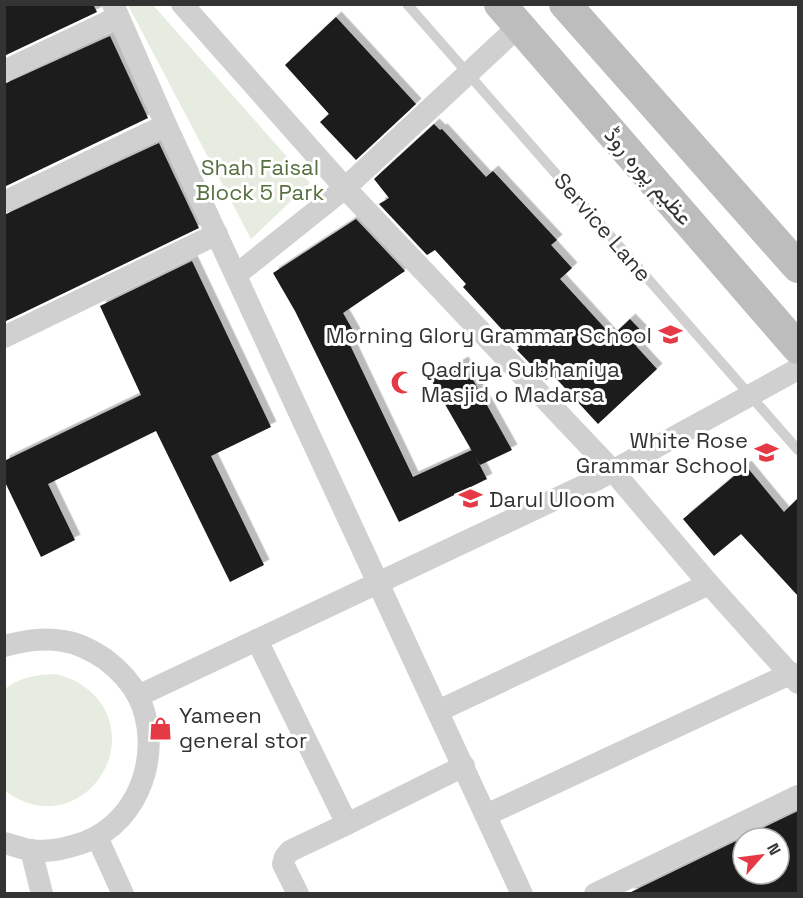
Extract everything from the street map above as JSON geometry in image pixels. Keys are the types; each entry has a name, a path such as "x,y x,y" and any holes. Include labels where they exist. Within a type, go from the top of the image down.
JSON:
{"main road":[{"path":"565,4 798,267"},
{"name":"عظیم پورہ روڈ","path":"510,15 798,348"}],"street":[{"path":"182,4 345,188 613,471 709,584 795,678 486,815"},
{"path":"4,71 115,11 522,894"},
{"path":"236,275 345,188 468,74 510,15"},
{"path":"4,202 166,125"},
{"path":"4,337 217,234"},
{"path":"138,696 613,471 798,369"},
{"path":"438,711 709,584"},
{"path":"4,646 33,639 65,641 94,651 119,671 138,696 148,727 149,759 140,790 122,817 97,837 65,849 31,850 4,843"},
{"path":"257,640 347,824"},
{"path":"298,894 283,864 290,851 464,766"},
{"path":"595,894 798,796"},
{"path":"97,837 123,894"},
{"path":"31,850 42,894"}],"lane":[{"name":"Service Lane","path":"407,4 798,450"}],"green space":[{"name":"Shah Faisal Block 5 Park","path":"128,5 153,5 310,183 251,239"},
{"path":"55,674 77,682 100,703 111,727 111,752 101,776 84,794 61,805 34,805 5,791 5,689 28,677"}],"building":[{"path":"4,4 93,4 97,12 4,56"},
{"path":"336,17 416,104 356,160 320,122 329,114 285,65"},
{"path":"110,36 148,118 4,187 4,84"},
{"path":"434,124 440,130 442,129 486,177 493,171 557,240 551,245 572,268 560,279 612,336 630,319 647,337 636,346 657,369 598,424 552,374 546,380 517,350 519,348 463,287 466,284 435,250 427,255 379,204 389,198 374,179"},
{"path":"159,143 199,228 4,322 4,215"},
{"path":"356,219 405,271 343,313 359,341 350,345 413,477 472,450 487,479 399,522 295,311 273,273"},
{"path":"192,261 271,427 211,456 264,565 230,582 156,431 48,484 75,540 41,557 4,480 4,461 141,395 100,306"},
{"path":"463,362 512,450 480,465 431,380"},
{"path":"746,466 784,512 798,498 798,596 741,534 714,556 683,519"},
{"path":"798,811 798,894 627,894 731,844 731,886 791,886 791,826 767,826"}],"place":[{"name":"Morning Glory Grammar School","path":"670,335"},
{"name":"Qadriya Subhaniya Masjid o Madarsa","path":"403,382"},
{"name":"White Rose Grammar School","path":"766,453"},
{"name":"Darul Uloom","path":"471,499"},
{"name":"Yameen general stor","path":"161,728"}]}
